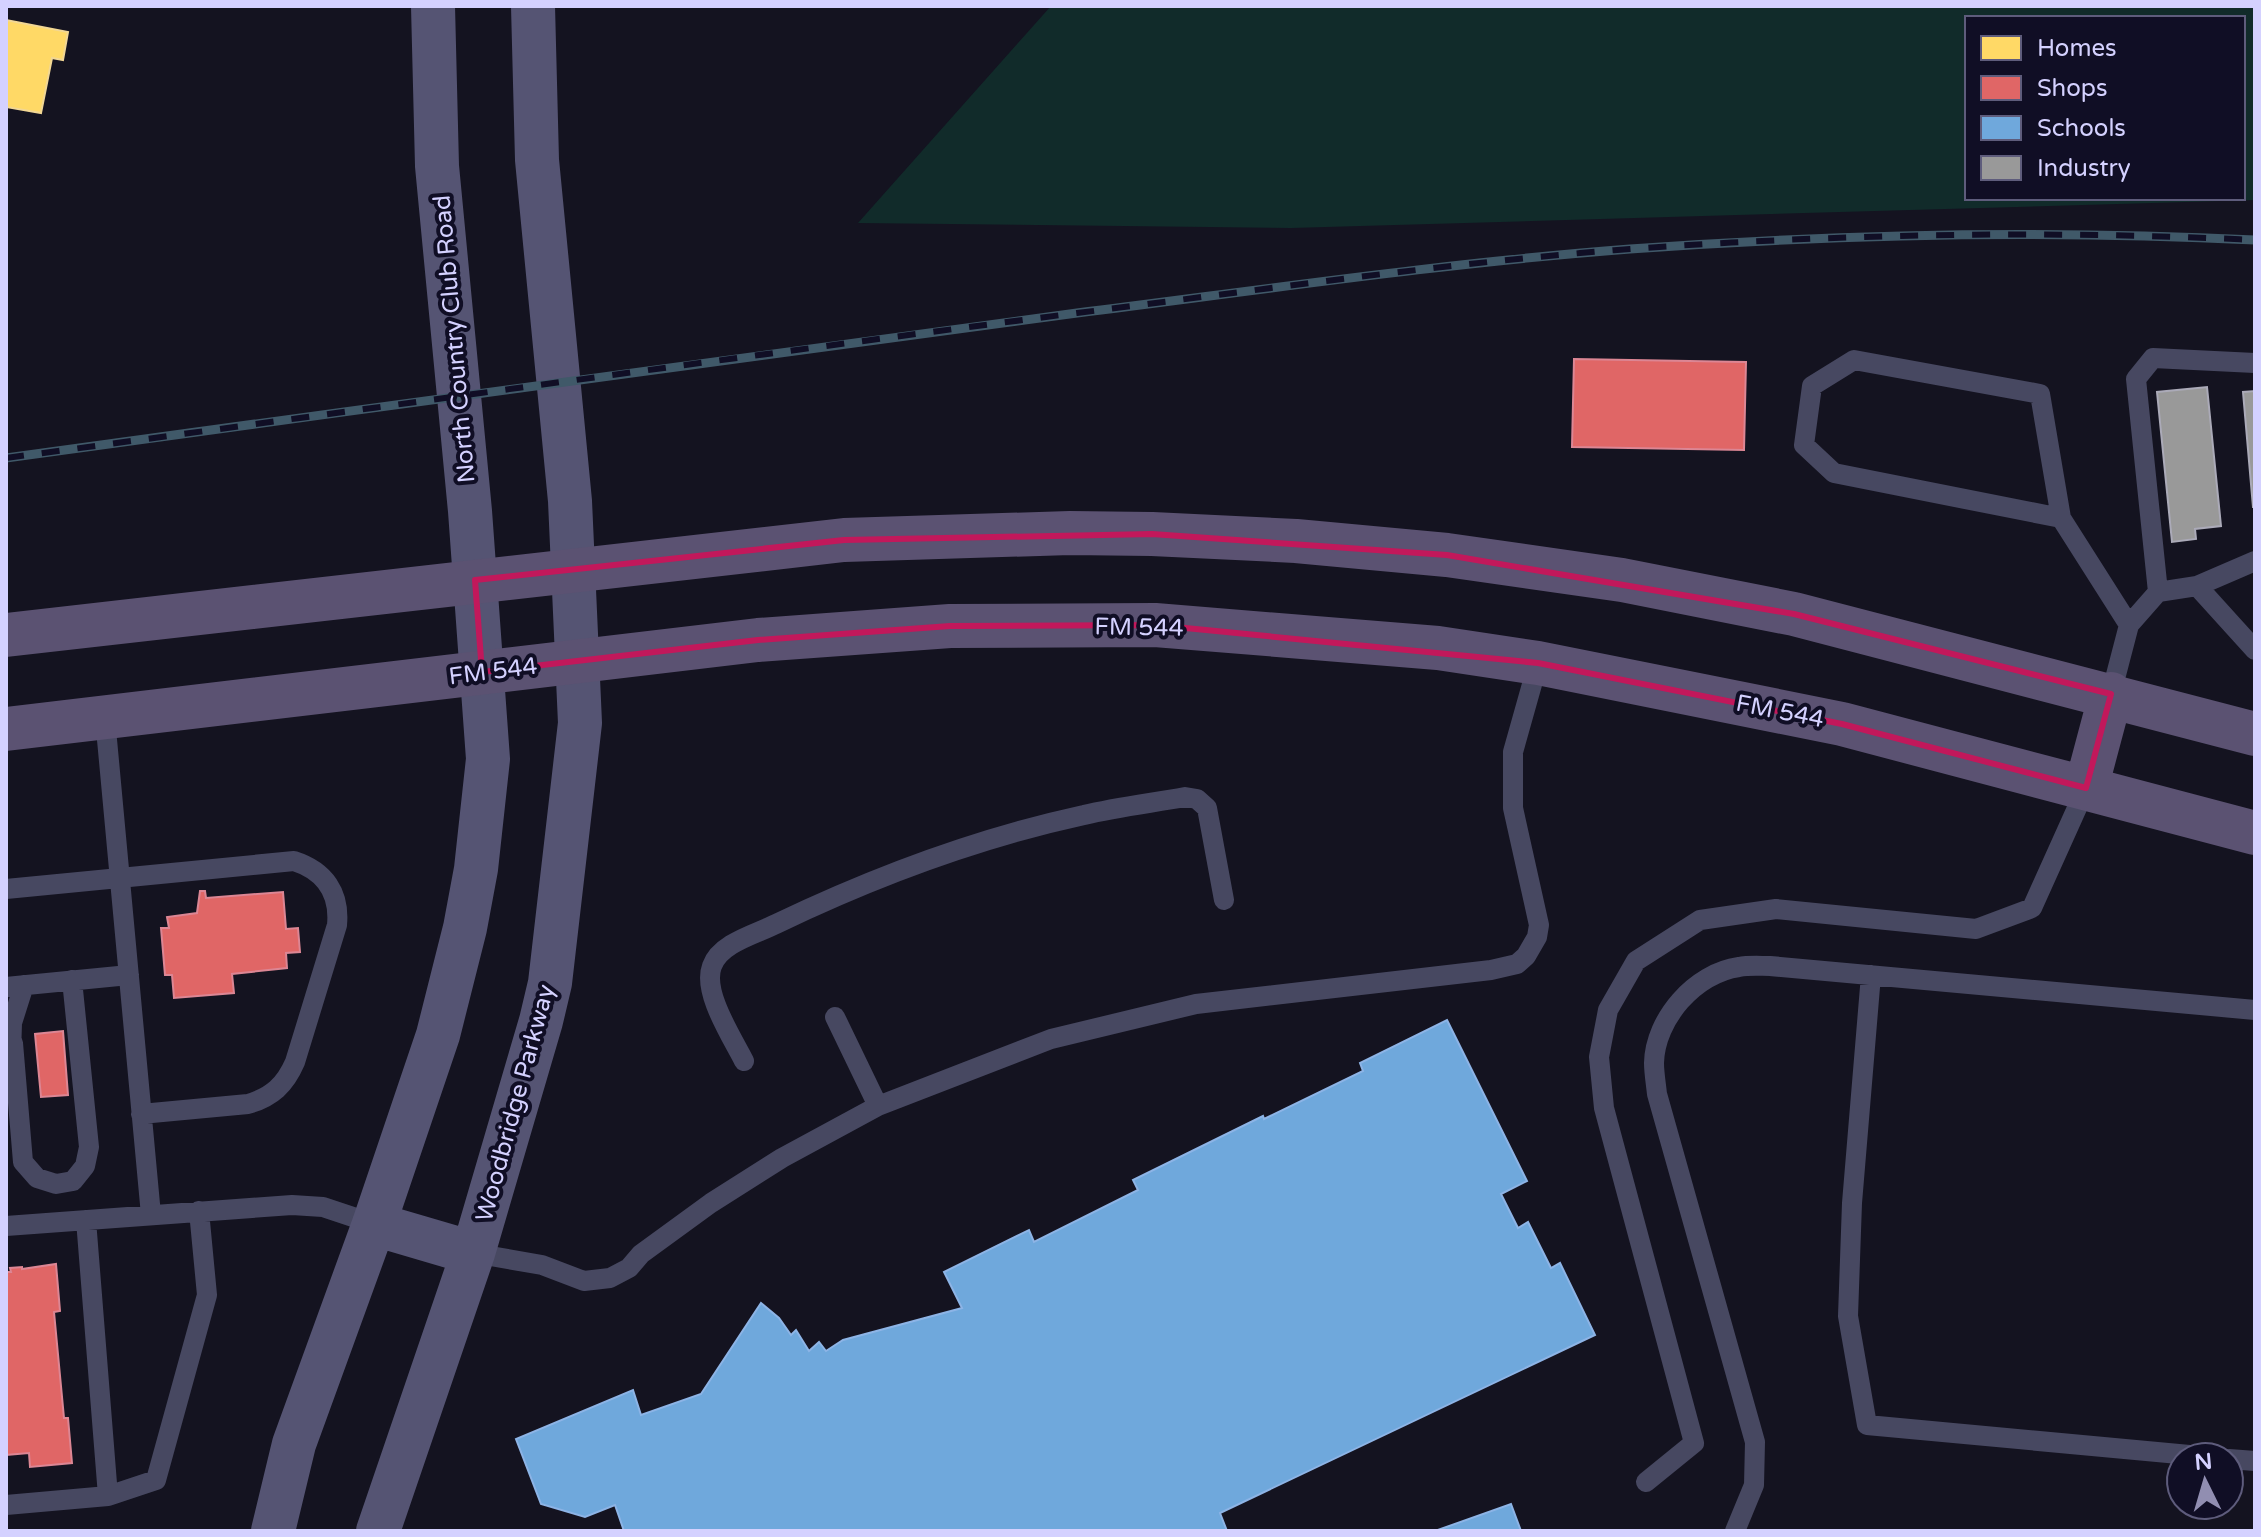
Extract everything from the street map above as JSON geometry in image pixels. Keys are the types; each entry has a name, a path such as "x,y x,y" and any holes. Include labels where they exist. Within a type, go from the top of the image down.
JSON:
{"main road":[{"name":"North Country Club Road","path":"433,6 437,166 482,672"},
{"path":"533,6 537,160 570,501 579,661"},
{"path":"6,635 844,540 1083,533 1296,541 1447,555 1622,580 1794,614 2111,694 2255,734"},
{"name":"FM 544","path":"6,729 758,640 950,626 1155,625 1438,648 1538,663 1842,724 2255,833"},
{"name":"Woodbridge Parkway","path":"378,1531 498,1175 550,983 580,723 579,661"},
{"path":"273,1531 294,1444 438,1035 465,928 476,869 488,759 482,672"},
{"path":"2086,788 2111,694"},
{"path":"374,1224 473,1253"}],"lane":[{"path":"2158,592 2136,379 2153,358 2255,363"},
{"path":"2061,518 1834,473 1804,445 1812,386 1854,360 2040,394 2061,518 2129,625"},
{"path":"2111,694 2129,625 2158,592 2197,586 2255,561"},
{"path":"2197,586 2255,650"},
{"path":"473,1253 542,1265 584,1281 610,1278 629,1268 641,1254 711,1203 782,1158 878,1106 1051,1039 1196,1004 1491,970 1517,964 1533,946 1539,925 1513,808 1513,752 1538,663"},
{"path":"105,718 151,1215"},
{"path":"1646,1482 1694,1443 1604,1108 1599,1057 1608,1010 1636,961 1700,920 1776,909 1976,929 2032,908 2086,788"},
{"path":"744,1061 712,995 709,976 715,959 729,947 800,913 910,867 1084,815 1185,797 1197,799 1207,808 1224,900"},
{"path":"6,889 294,861 315,870 332,889 338,912 337,925 295,1062 289,1077 279,1089 265,1099 248,1104 141,1114"},
{"path":"1735,1531 1754,1485 1755,1442 1657,1094 1654,1061 1662,1029 1679,1001 1705,979 1737,967 1770,966 2255,1010"},
{"path":"72,980 89,1147 85,1166 73,1181 56,1184 37,1178 23,1162 12,1023 24,985 72,980 129,975"},
{"path":"1871,975 1852,1203 1848,1316 1867,1425 2165,1453"},
{"path":"835,1017 878,1106"},
{"path":"6,1089 13,1043"},
{"path":"7,1220 86,1220 267,1206 307,1206 323,1207 374,1224"},
{"path":"6,1505 108,1496 156,1480 207,1295 199,1211"},
{"path":"86,1220 108,1496"}],"highlighted area":[{"path":"1152,534 1447,555 1794,614 2111,694 2086,788 1842,724 1538,663 1155,625 950,626 758,640 482,672 475,580 844,540"}],"green space":[{"path":"1051,6 2255,6 2255,200 1291,228 858,223"}],"building: Homes":[{"path":"6,20 68,32 63,60 52,58 41,113 6,107"}],"building: Shops":[{"path":"1574,359 1746,362 1744,450 1572,447"},
{"path":"200,891 205,891 206,898 283,892 286,929 298,928 300,952 286,953 287,968 232,974 234,993 174,998 172,975 165,975 161,928 169,928 167,917 197,913"},
{"path":"63,1031 68,1095 41,1097 35,1034"},
{"path":"56,1264 60,1311 54,1312 64,1418 68,1418 72,1463 30,1467 29,1453 6,1455 6,1272 11,1272 10,1268"}],"building: Schools":[{"path":"1447,1020 1527,1181 1501,1194 1518,1228 1528,1222 1551,1268 1560,1263 1595,1335 1220,1513 1227,1531 624,1531 615,1505 585,1517 541,1504 516,1439 633,1390 641,1415 701,1394 761,1303 779,1318 791,1335 796,1330 809,1351 819,1342 826,1351 843,1340 962,1308 944,1272 1029,1230 1034,1242 1138,1190 1133,1180 1363,1071 1360,1063"},
{"path":"1511,1504 1521,1531 1435,1531"}],"building: Industry":[{"path":"2207,387 2221,526 2195,529 2196,539 2172,542 2157,392"},
{"path":"2255,391 2255,507 2253,507 2243,392"}],"railway":[{"path":"6,458 943,330 1561,255 1786,240 1942,235 2099,235 2255,240"}]}
